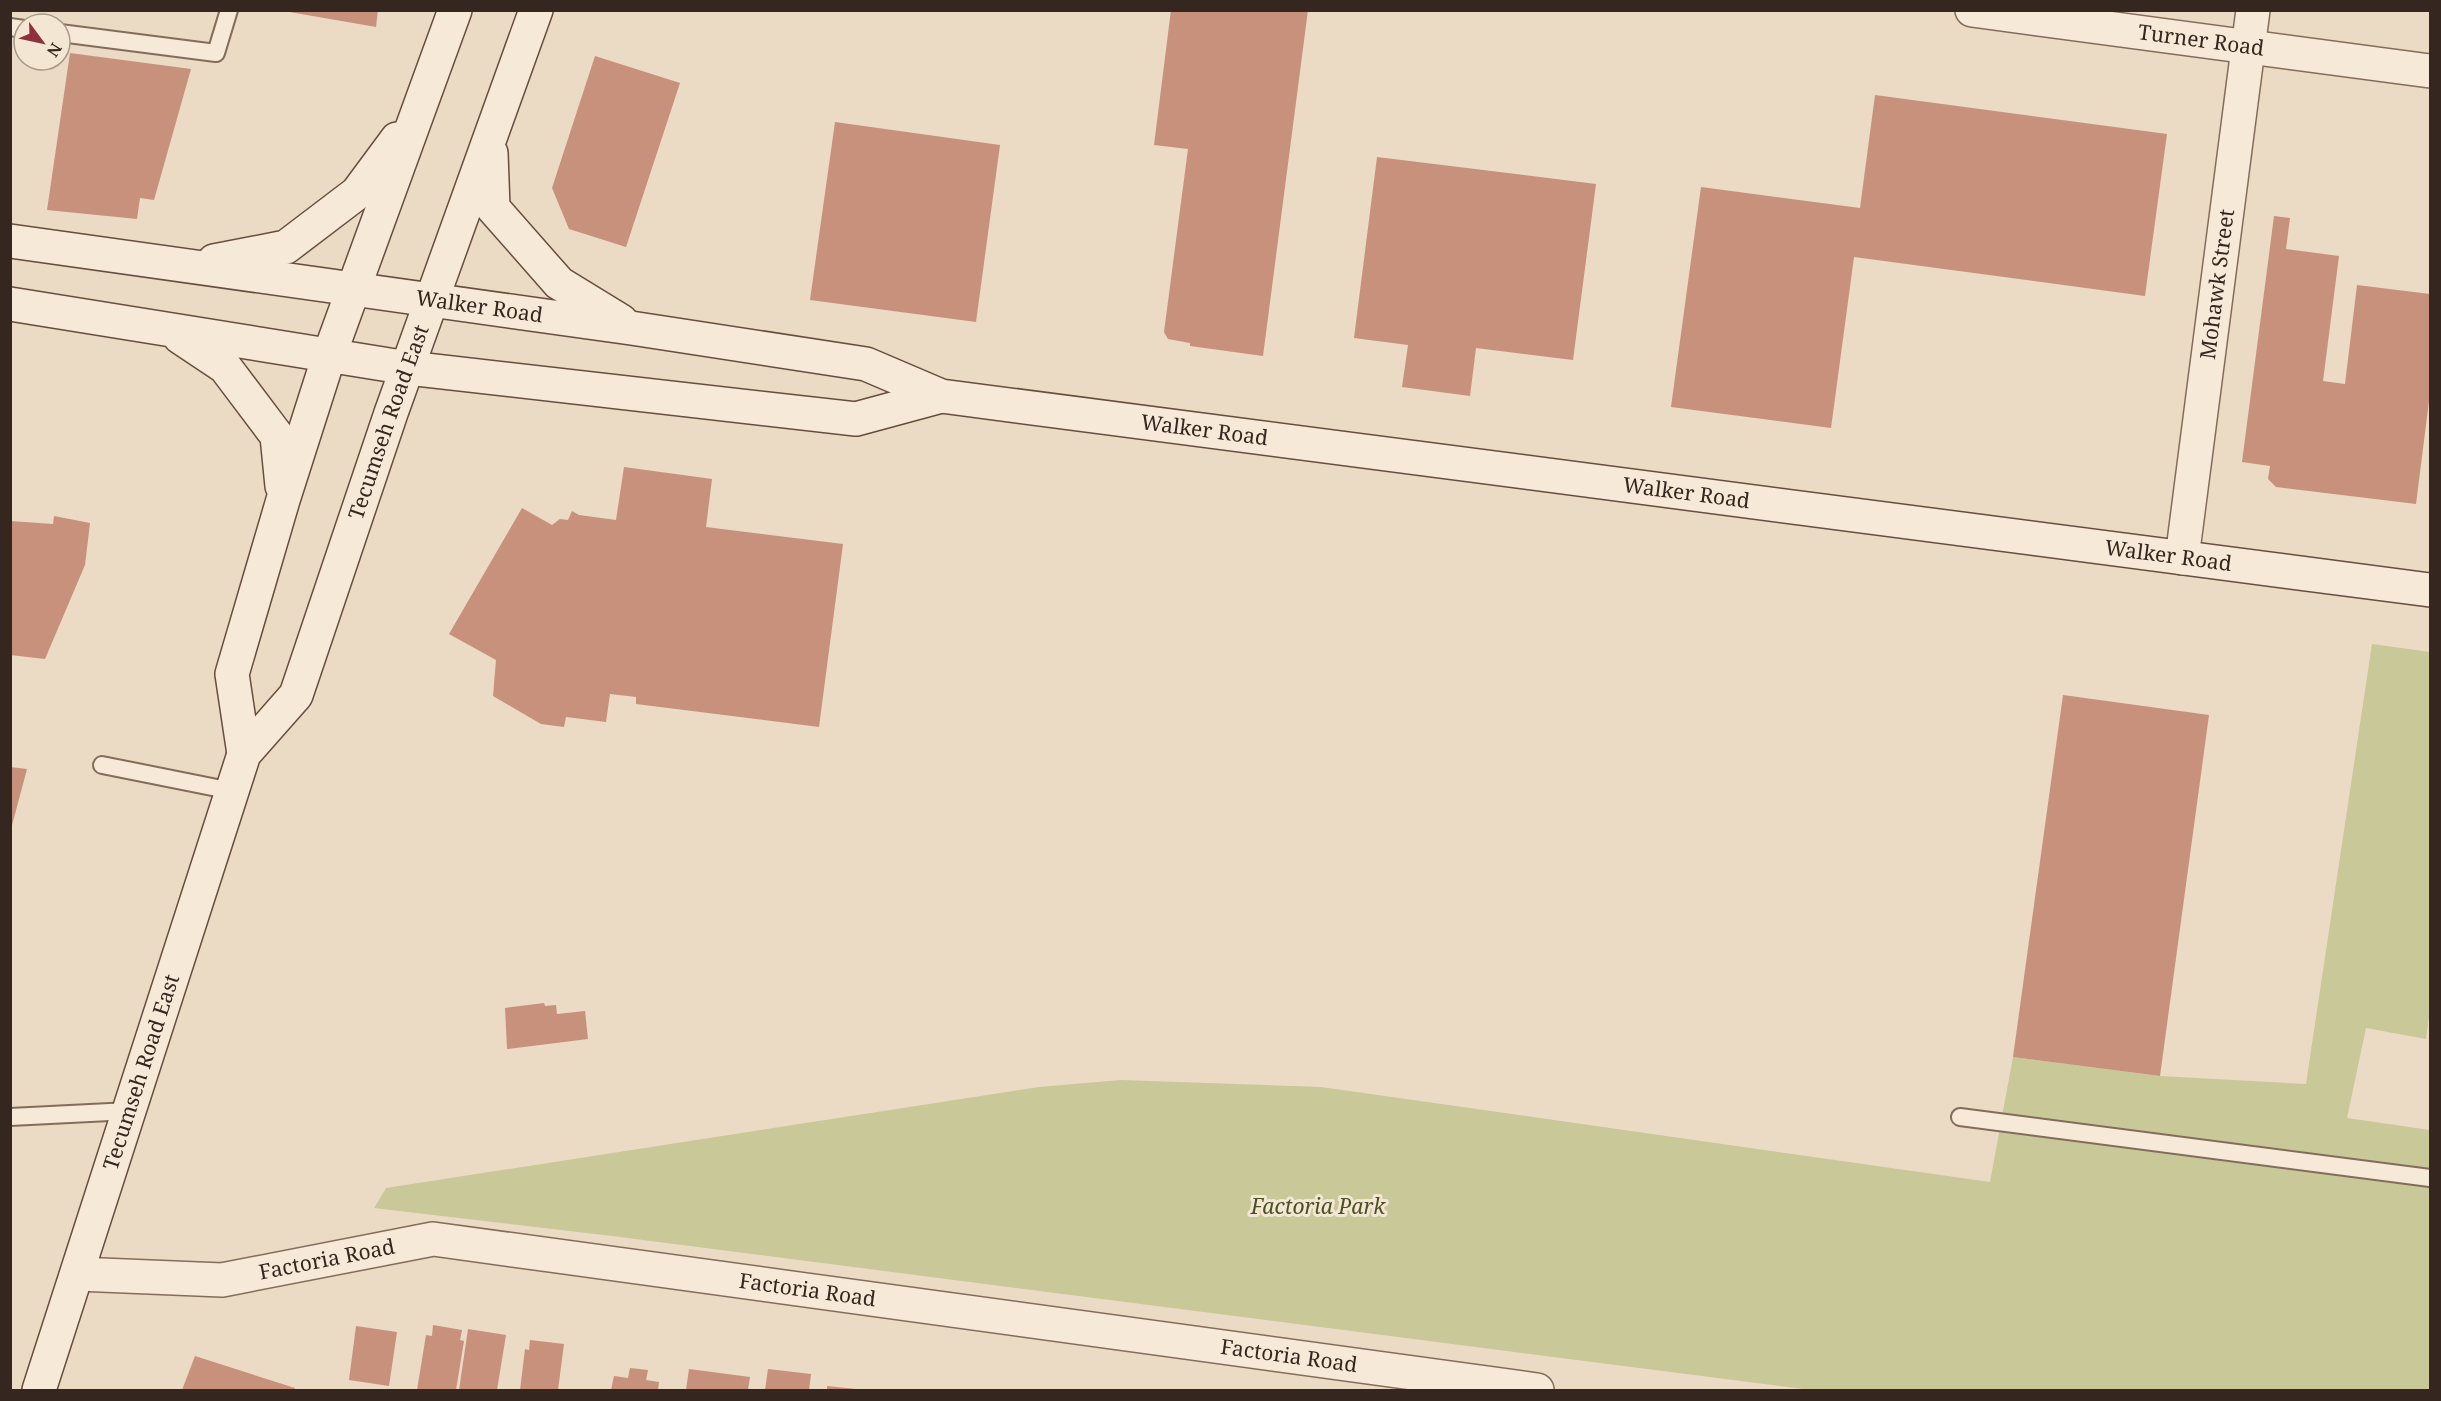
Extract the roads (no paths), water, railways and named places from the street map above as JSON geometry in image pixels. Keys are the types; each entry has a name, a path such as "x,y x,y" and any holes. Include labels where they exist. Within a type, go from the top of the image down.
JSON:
{"main road":[{"name":"Tecumseh Road East","path":"244,754 232,674 283,500 329,356 422,106 455,10"},
{"name":"Tecumseh Road East","path":"39,1390 244,754 296,695 431,301 536,10"},
{"name":"Turner Road","path":"1972,10 2430,71"},
{"name":"Mohawk Street","path":"2182,558 2253,10"},
{"path":"188,266 286,247 357,193 422,106"},
{"path":"490,139 494,208 559,283 631,328"},
{"name":"Walker Road","path":"10,241 631,328 866,364 941,396 2430,590"},
{"name":"Walker Road","path":"10,304 408,368 856,419 941,396"},
{"path":"172,331 225,368 277,436 283,500"},
{"name":"Factoria Road","path":"77,1274 222,1280 433,1239 1537,1390"}],"lane":[{"path":"72,35 216,53 229,10"},
{"path":"102,765 232,791"},
{"path":"10,1117 130,1111"},
{"path":"1960,1117 2430,1178"}],"park label":[{"name":"Factoria Park","path":"1318,1207"}]}
